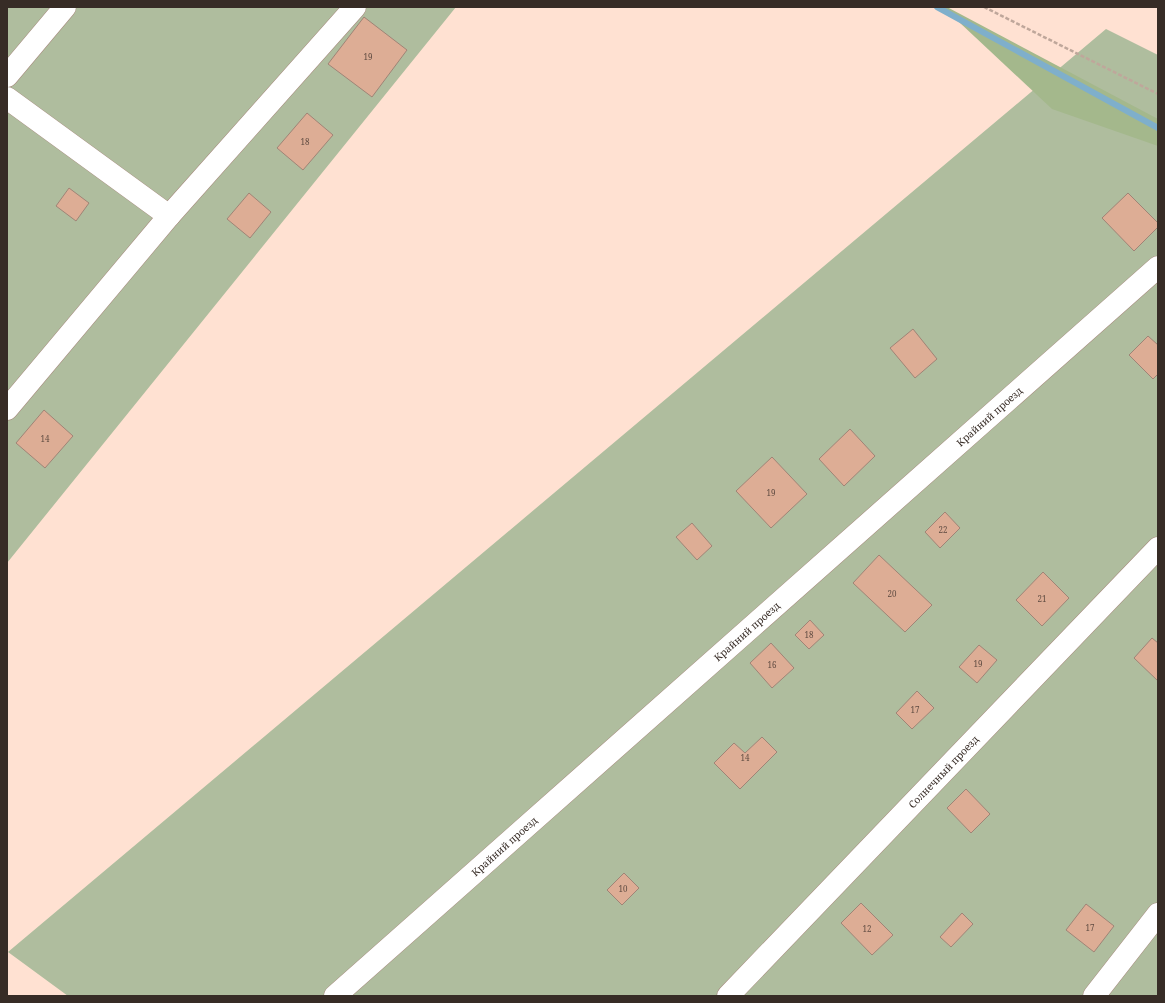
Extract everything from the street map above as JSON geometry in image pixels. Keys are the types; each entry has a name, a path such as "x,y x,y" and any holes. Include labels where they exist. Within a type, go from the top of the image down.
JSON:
{"lane":[{"path":"7,76 64,7"},
{"path":"7,409 170,216 355,7"},
{"path":"7,98 170,216"},
{"name":"Крайний проезд","path":"335,996 1158,267"},
{"name":"Солнечный проезд","path":"728,996 1158,548"},
{"path":"1094,996 1158,914"}],"path":[{"path":"984,7 1158,94"}],"green space":[{"path":"7,7 456,7 7,563"},
{"path":"943,7 947,7 1158,119 1158,146 1052,109"},
{"path":"1106,29 1158,55 1158,996 68,996 8,952"}],"building":[{"path":"364,17 407,50 372,97 328,64"},
{"path":"307,113 333,135 303,170 277,148"},
{"path":"69,188 89,203 76,221 56,206"},
{"path":"249,193 271,212 250,238 227,219"},
{"path":"1128,193 1158,223 1158,227 1134,251 1102,218"},
{"path":"913,329 937,359 915,378 890,348"},
{"path":"1148,336 1158,345 1158,374 1153,379 1129,355"},
{"path":"44,410 73,436 45,468 16,443"},
{"path":"850,429 875,456 844,486 819,459"},
{"path":"772,457 807,494 771,528 736,491"},
{"path":"945,512 960,528 940,548 925,532"},
{"path":"692,523 712,546 697,560 676,537"},
{"path":"879,555 932,605 905,632 853,583"},
{"path":"1043,572 1069,598 1042,626 1016,600"},
{"path":"810,620 824,635 809,649 795,635"},
{"path":"1152,638 1158,643 1158,681 1134,658"},
{"path":"771,643 794,668 772,688 750,663"},
{"path":"979,645 997,660 977,683 959,667"},
{"path":"917,691 934,708 912,729 896,713"},
{"path":"762,737 777,752 740,789 714,763 734,743 745,753"},
{"path":"966,789 990,814 971,833 947,808"},
{"path":"624,873 639,888 622,905 607,890"},
{"path":"861,903 893,935 872,955 841,923"},
{"path":"1086,904 1114,926 1094,952 1066,930"},
{"path":"962,913 973,924 951,947 940,937"}],"waterway":[{"path":"937,7 1158,128"}]}
